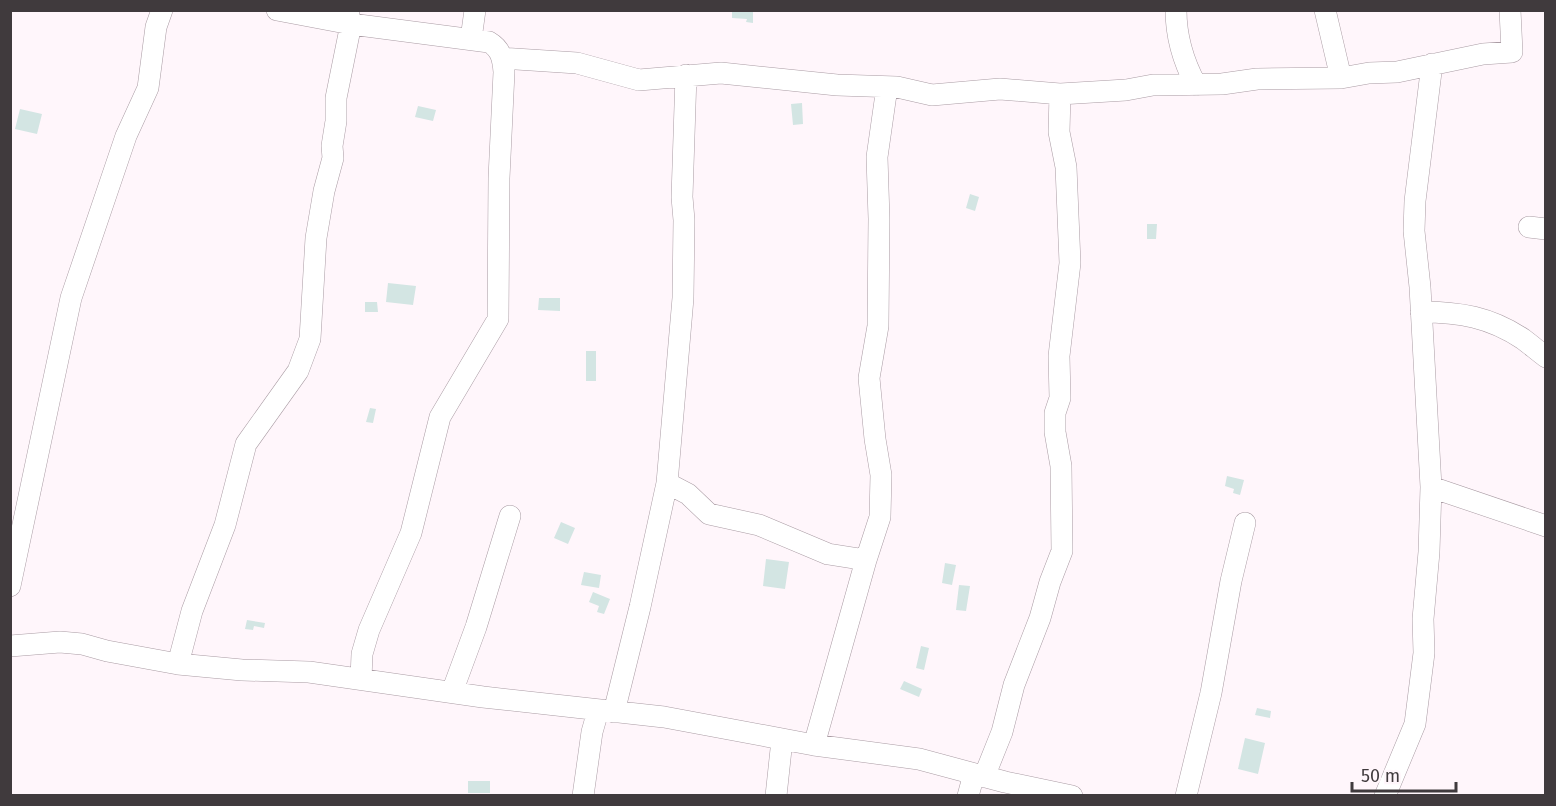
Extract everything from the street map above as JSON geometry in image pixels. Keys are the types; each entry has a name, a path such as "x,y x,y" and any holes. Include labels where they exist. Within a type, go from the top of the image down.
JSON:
{"street":[{"path":"10,586 71,298 126,136 148,88 156,27 162,10"},
{"path":"277,10 350,17 489,42 496,46 502,58 504,72 499,178 498,318 440,417 411,533 369,630 362,654 361,679"},
{"path":"471,39 475,10"},
{"path":"1176,10 1176,29 1181,52 1196,84"},
{"path":"1325,10 1341,78"},
{"path":"502,58 577,63 639,80 721,73 837,85 897,87 932,95 1000,89 1060,94 1126,90 1153,85 1341,78 1369,73 1397,72 1483,54 1512,52 1510,10"},
{"path":"178,664 192,611 233,501 242,453 298,371 310,339 316,238 324,191 333,158 336,98 350,17"},
{"path":"1386,795 1417,716 1424,653 1423,619 1429,552 1431,487 1414,211 1432,64"},
{"path":"584,795 592,732 606,711 640,607 667,483 676,365 683,309 682,197 686,75"},
{"path":"814,746 880,517 881,475 874,439 869,378 878,326 878,157 887,87"},
{"path":"968,795 1002,732 1014,685 1040,618 1062,550 1061,466 1055,432 1055,413 1060,398 1059,356 1070,263 1066,168 1059,132 1060,94"},
{"path":"1421,312 1448,312 1483,318 1524,339 1545,357"},
{"path":"667,483 688,494 709,514 759,525 828,554 866,560"},
{"path":"1431,487 1545,526"},
{"path":"452,692 476,627 510,516"},
{"path":"1186,795 1211,693 1231,581 1245,523"},
{"path":"10,646 60,642 82,644 178,664 242,670 309,672 703,723 814,746 920,759 979,776 1072,795"},
{"path":"776,795 782,740"}],"building":[{"path":"732,11 753,12 753,23 746,22 747,19 732,18"},
{"path":"802,103 803,124 793,125 791,104"},
{"path":"418,106 436,110 433,121 415,117"},
{"path":"20,109 42,114 37,134 15,129"},
{"path":"970,194 979,197 975,211 966,208"},
{"path":"1147,224 1157,224 1156,239 1147,239"},
{"path":"388,283 416,286 413,305 386,302"},
{"path":"539,298 560,298 560,311 538,310"},
{"path":"365,302 377,302 378,312 365,312"},
{"path":"586,351 596,351 596,381 586,381"},
{"path":"370,408 376,409 373,423 366,422"},
{"path":"1227,476 1244,480 1240,495 1233,493 1234,489 1225,486"},
{"path":"561,522 575,528 568,544 554,538"},
{"path":"766,559 789,562 785,589 763,586"},
{"path":"945,563 956,565 952,585 942,583"},
{"path":"584,572 601,575 599,588 581,585"},
{"path":"959,585 970,586 966,611 956,610"},
{"path":"593,592 610,599 604,614 597,612 599,606 589,602"},
{"path":"247,620 265,623 264,628 254,626 253,630 245,629"},
{"path":"921,646 929,648 924,670 916,668"},
{"path":"904,681 922,689 919,697 900,689"},
{"path":"1257,708 1271,711 1270,718 1255,715"},
{"path":"1245,738 1265,743 1258,774 1238,769"},
{"path":"468,781 490,781 490,793 468,793"}]}
